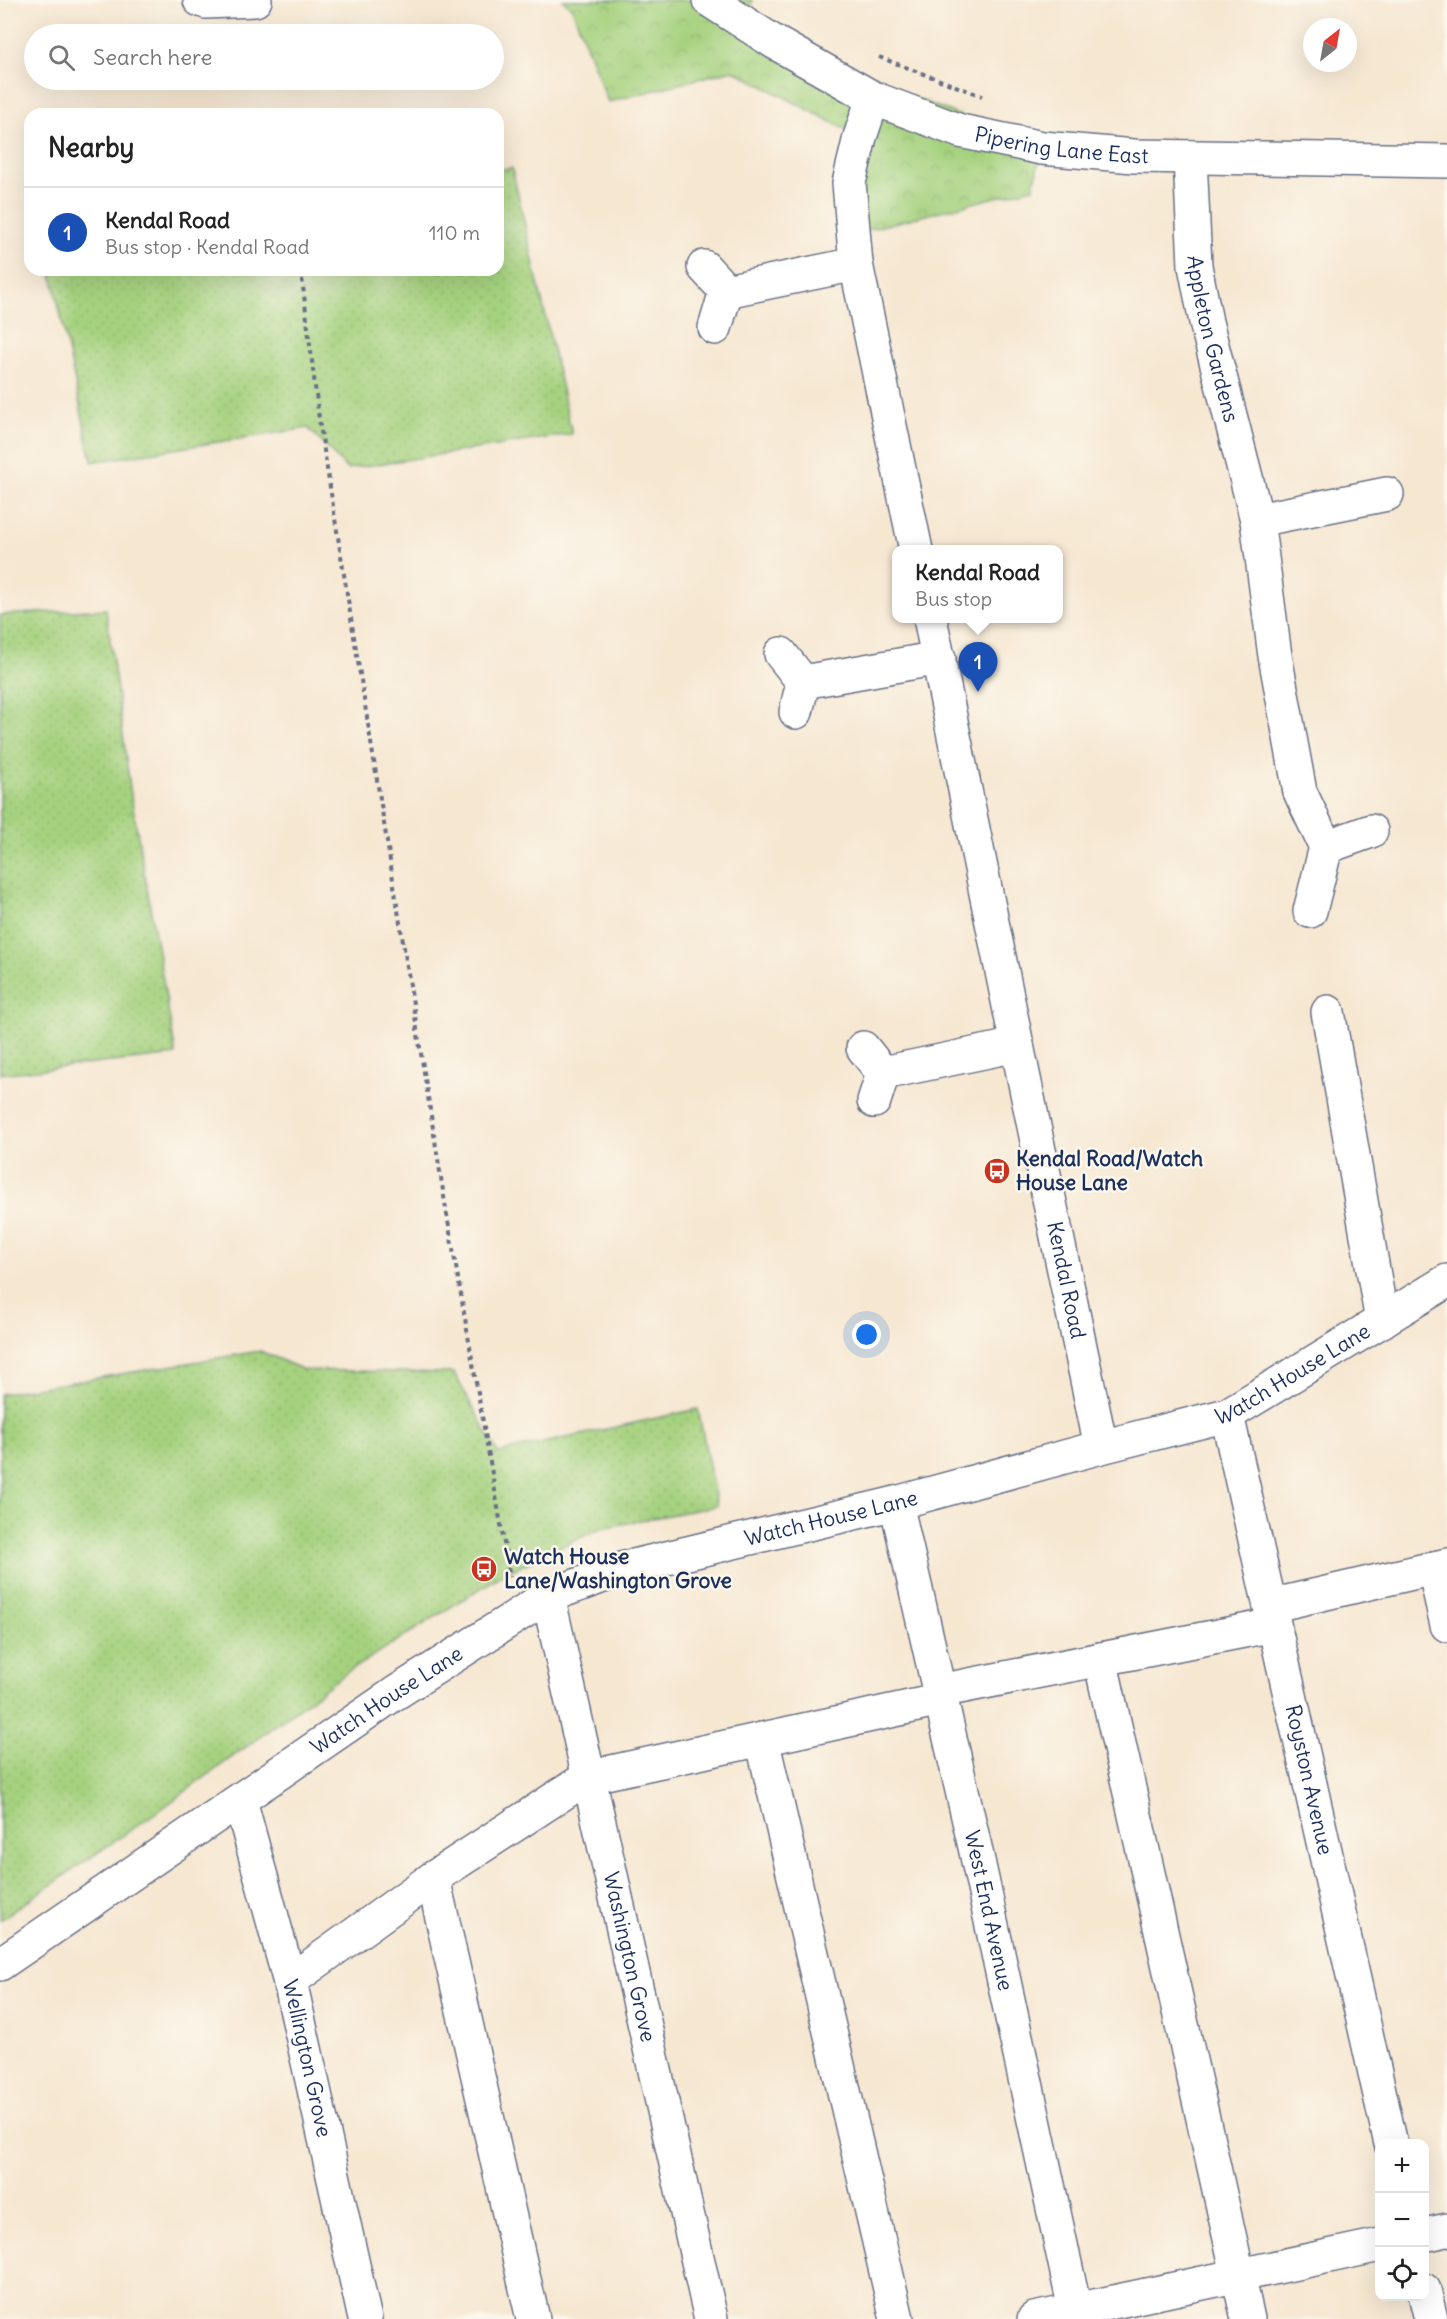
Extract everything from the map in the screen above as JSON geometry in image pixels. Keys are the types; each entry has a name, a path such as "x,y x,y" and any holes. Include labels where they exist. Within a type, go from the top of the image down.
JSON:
{"street":[{"path":"200,0 206,2 255,0"},
{"name":"Pipering Lane East","path":"710,0 774,42 873,98 960,130 1042,148 1134,156 1447,161"},
{"path":"873,98 860,137 849,183 856,264 915,545"},
{"name":"Appleton Gardens","path":"1190,157 1195,266 1206,321 1257,520 1275,656 1300,792 1326,847"},
{"path":"726,291 856,264"},
{"path":"704,267 726,291"},
{"path":"715,328 726,291"},
{"path":"1257,520 1387,494"},
{"name":"Kendal Road","path":"931,623 1101,1447"},
{"path":"781,654 800,697 939,658"},
{"path":"1310,911 1326,847 1371,831"},
{"path":"1328,1012 1382,1321"},
{"path":"873,1074 1017,1045"},
{"name":"Watch House Lane","path":"0,1964 394,1694 548,1596 625,1568 896,1503 1227,1415 1447,1281"},
{"name":"Royston Avenue","path":"1227,1415 1391,2139"},
{"name":"West End Avenue","path":"896,1503 1076,2314"},
{"path":"290,1981 433,1878 588,1778 1100,1659 1272,1616 1441,1566 1447,1625"},
{"name":"Washington Grove","path":"548,1596 711,2319"},
{"path":"1100,1659 1248,2319"},
{"path":"762,1739 897,2319"},
{"name":"Wellington Grove","path":"240,1800 290,1981 365,2319"},
{"path":"433,1878 533,2319"},
{"path":"1429,2234 1447,2230"},
{"path":"1034,2319 1076,2314 1375,2246"},
{"path":"1427,2301 1431,2319"}],"path":[{"path":"878,57 987,98"},
{"path":"302,276 319,419 446,1209 517,1617"}],"green space":[{"path":"563,0 752,0 749,26 774,42 1042,148 1033,188 854,233 860,137 733,70 608,102 572,8"},
{"path":"512,168 572,434 347,469 308,428 92,462 52,276 504,276 504,169"},
{"path":"106,609 132,802 176,1055 0,1074 0,615"},
{"path":"260,1351 304,1370 454,1373 498,1453 698,1409 717,1506 601,1528 500,1576 349,1671 167,1805 0,1920 0,1394"}],"place":[{"name":"Kendal Road","path":"978,692"},
{"name":"Kendal Road/Watch House Lane","path":"997,1171"},
{"name":"Watch House Lane/Washington Grove","path":"484,1569"}]}
